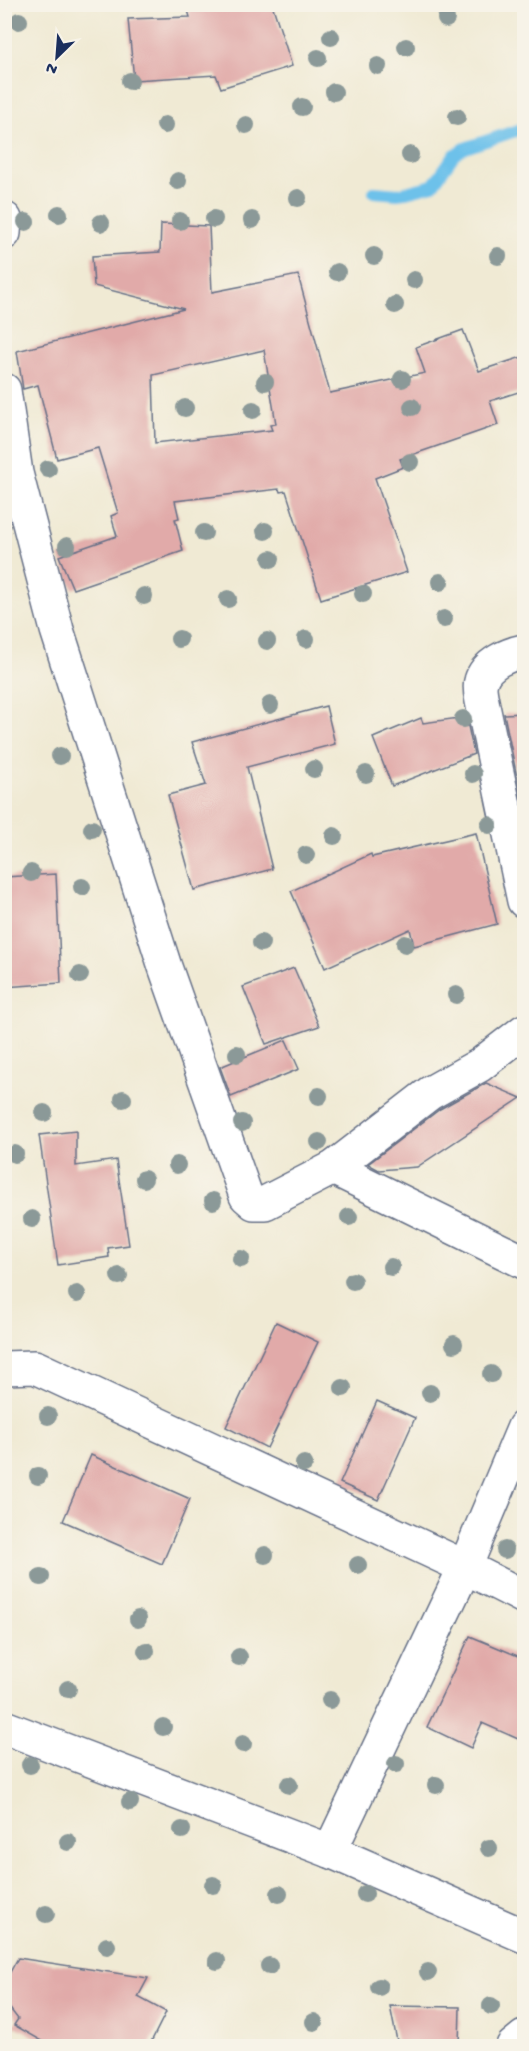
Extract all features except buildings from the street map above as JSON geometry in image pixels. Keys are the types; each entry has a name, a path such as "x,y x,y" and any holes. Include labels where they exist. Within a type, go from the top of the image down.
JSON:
{"street":[{"path":"4,233 5,219"},
{"path":"4,390 16,473 57,630 165,967 246,1197 254,1203 265,1203 333,1168 430,1093 480,1065 525,1031"},
{"path":"525,651 508,654 489,668 481,681 482,701 525,901"},
{"path":"333,1168 525,1262"},
{"path":"4,1368 35,1367 525,1597"},
{"path":"330,1851 465,1567 525,1426"},
{"path":"4,1727 330,1851 525,1936"},
{"path":"513,2046 525,2037"}],"waterway":[{"path":"374,192 398,194 433,185 454,155 465,148 524,128"}]}
